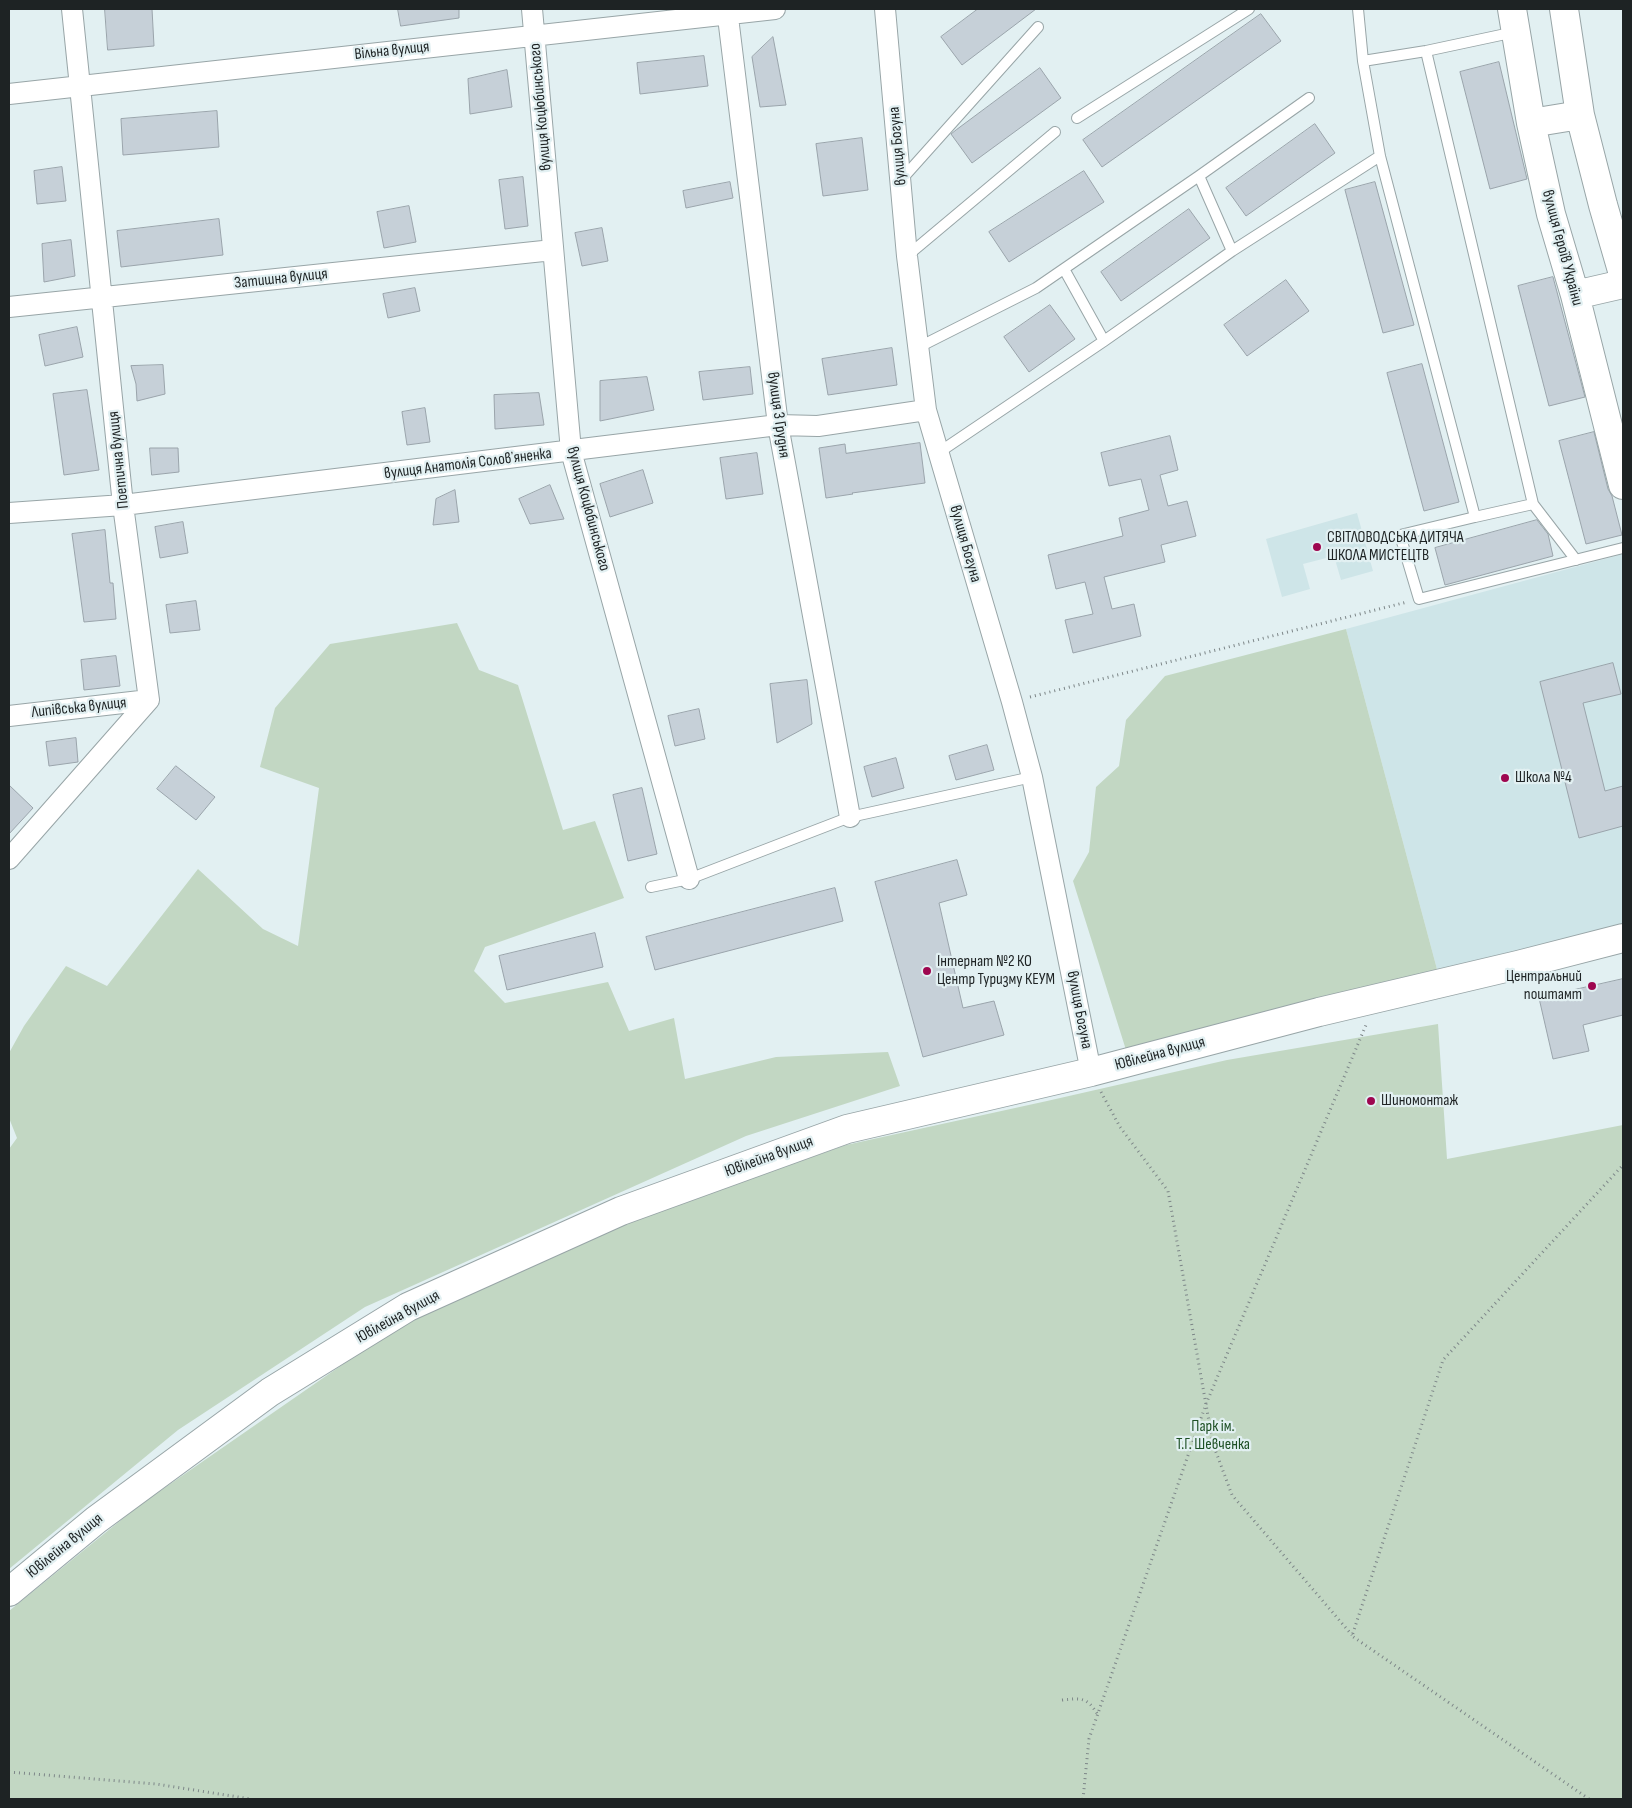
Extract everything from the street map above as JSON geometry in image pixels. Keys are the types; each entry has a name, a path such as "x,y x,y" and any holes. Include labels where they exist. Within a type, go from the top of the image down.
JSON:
{"street":[{"name":"Поетична вулиця","path":"72,9 123,505 149,700"},
{"name":"вулиця Коцюбинського","path":"532,9 571,452 689,879"},
{"name":"Вільна вулиця","path":"9,94 535,35 727,11 775,9"},
{"name":"вулиця Богуна","path":"885,9 907,256 926,410 1012,702 1032,777 1091,1072"},
{"path":"1564,9 1580,115 1623,274"},
{"name":"вулиця 3 Грудня","path":"727,11 778,425 850,817"},
{"name":"вулиця Героїв України","path":"1513,20 1531,123 1551,214 1575,295 1623,485"},
{"path":"1531,123 1580,115"},
{"name":"Затишна вулиця","path":"9,307 553,250"},
{"path":"1575,295 1623,284"},
{"name":"вулиця Анатолія Соловʼяненка","path":"9,513 123,505 571,452 778,425 818,426 926,410"},
{"path":"9,859 149,700"},
{"name":"Липівська вулиця","path":"9,716 149,700"},
{"name":"Ювілейна вулиця","path":"9,1592 96,1520 270,1392 408,1307 621,1211 847,1129 1091,1072 1623,938"}],"lane":[{"path":"1078,118 1250,9"},
{"path":"1358,9 1363,61 1380,156 1475,518"},
{"path":"1363,61 1426,51 1513,20"},
{"path":"901,179 1038,27"},
{"path":"1426,51 1533,504 1576,560"},
{"path":"917,348 1036,288 1199,176 1308,98"},
{"path":"907,256 1055,132"},
{"path":"938,453 1104,341 1232,251 1380,156"},
{"path":"1199,176 1232,251"},
{"path":"1064,269 1104,341"},
{"path":"1533,504 1400,535 1419,599 1623,548"},
{"path":"651,887 689,879 850,817 1032,777"}],"path":[{"path":"1012,702 1419,599"},
{"path":"1083,1799 1089,1739 1206,1404 1377,999"},
{"path":"1091,1072 1120,1127 1168,1191 1213,1444 1232,1496 1352,1636 1589,1799"},
{"path":"1352,1636 1444,1360 1623,1165"},
{"path":"1062,1700 1081,1698 1091,1704 1098,1715"},
{"path":"9,1772 156,1784 252,1799"}],"shaded area":[{"name":"СВІТЛОВОДСЬКА ДИТЯЧА ШКОЛА МИСТЕЦТВ","path":"1357,513 1373,571 1341,580 1334,556 1303,564 1310,589 1282,597 1266,539"},
{"name":"Школа №4","path":"1623,554 1623,927 1438,973 1346,629"}],"green space":[{"path":"457,623 479,670 518,685 563,830 595,821 624,898 485,947 474,971 505,1003 608,982 629,1031 674,1018 685,1079 776,1057 888,1052 900,1086 746,1136 365,1307 178,1430 9,1569 9,1149 17,1138 9,1118 9,1053 24,1026 66,966 107,986 198,869 263,929 298,946 319,788 260,767 275,708 330,644"},
{"path":"1346,629 1438,973 1126,1050 1073,881 1089,852 1096,787 1119,766 1126,720 1165,676"},
{"name":"Парк ім. Т.Г. Шевченка","path":"1438,1024 1447,1159 1623,1125 1623,1799 9,1799 9,1611 137,1507 401,1324 592,1234 846,1145 1227,1060"}],"building":[{"path":"105,9 152,9 154,46 108,50"},
{"path":"398,9 459,9 459,18 401,26"},
{"path":"978,9 1036,9 962,65 941,37"},
{"path":"1261,14 1281,41 1102,167 1083,140"},
{"path":"773,37 786,105 760,107 752,57"},
{"path":"704,56 708,86 640,94 637,63"},
{"path":"1499,62 1527,179 1490,189 1460,72"},
{"path":"1040,68 1061,98 972,163 951,134"},
{"path":"507,70 512,107 470,114 468,79"},
{"path":"217,111 219,147 123,155 121,119"},
{"path":"1315,124 1335,153 1246,216 1226,188"},
{"path":"862,138 868,190 823,196 816,144"},
{"path":"62,167 66,201 37,204 34,171"},
{"path":"1084,171 1104,202 1009,262 989,232"},
{"path":"523,177 528,226 505,229 499,180"},
{"path":"730,182 733,198 686,208 683,191"},
{"path":"1375,182 1414,325 1383,333 1345,190"},
{"path":"409,206 416,242 384,248 377,212"},
{"path":"1189,209 1210,238 1121,301 1101,272"},
{"path":"219,219 223,255 121,267 117,231"},
{"path":"602,228 608,261 582,266 575,233"},
{"path":"71,240 75,276 44,282 42,244"},
{"path":"1553,277 1585,397 1549,406 1518,286"},
{"path":"1286,280 1309,311 1247,356 1224,325"},
{"path":"415,288 420,311 388,318 383,294"},
{"path":"1050,305 1075,339 1029,372 1004,337"},
{"path":"77,327 83,357 45,366 39,335"},
{"path":"892,348 897,385 828,395 822,359"},
{"path":"1422,364 1459,502 1424,511 1387,373"},
{"path":"163,365 165,394 137,401 136,384 131,366"},
{"path":"750,367 753,394 703,400 699,372"},
{"path":"647,377 654,410 600,421 600,381"},
{"path":"87,390 99,470 64,475 53,394"},
{"path":"539,393 544,425 495,429 494,395"},
{"path":"425,408 430,442 407,445 402,412"},
{"path":"1594,432 1622,535 1586,544 1559,441"},
{"path":"1170,436 1178,470 1160,475 1168,506 1187,501 1196,536 1161,545 1165,562 1104,577 1112,609 1134,604 1141,636 1073,653 1065,620 1093,614 1085,582 1056,589 1048,555 1123,536 1119,518 1149,510 1141,479 1109,486 1101,453"},
{"path":"920,443 925,483 826,498 819,448 845,444 846,453"},
{"path":"150,448 178,448 179,472 152,475"},
{"path":"757,453 763,494 726,499 720,458"},
{"path":"643,470 653,503 610,517 600,484"},
{"path":"550,485 564,519 530,524 519,499"},
{"path":"455,490 459,522 433,525 436,499"},
{"path":"1537,520 1548,534 1553,556 1445,585 1435,548"},
{"path":"183,522 188,553 160,558 155,527"},
{"path":"105,530 110,583 113,583 116,619 84,622 72,534"},
{"path":"196,601 200,630 170,633 166,605"},
{"path":"116,656 120,686 84,690 81,660"},
{"path":"1613,663 1621,694 1583,703 1605,791 1623,786 1623,826 1579,838 1540,682"},
{"path":"807,680 812,724 777,743 770,684"},
{"path":"699,709 705,739 675,746 668,716"},
{"path":"76,738 78,762 49,766 46,742"},
{"path":"987,745 994,770 956,780 949,756"},
{"path":"896,758 904,788 872,797 864,767"},
{"path":"176,766 215,797 196,820 157,789"},
{"path":"9,785 33,808 9,834"},
{"path":"642,788 657,854 628,861 613,795"},
{"name":"Інтернат №2 КО Центр Туризму КЕУМ","path":"957,860 967,895 939,903 963,1008 994,1001 1004,1035 923,1057 875,882"},
{"path":"835,888 843,921 655,970 646,937"},
{"path":"595,933 603,967 507,990 499,956"},
{"path":"1623,979 1623,1015 1583,1025 1589,1051 1553,1059 1539,998"}],"place":[{"name":"СВІТЛОВОДСЬКА ДИТЯЧА ШКОЛА МИСТЕЦТВ","path":"1317,547"},
{"name":"Школа №4","path":"1505,778"},
{"name":"Інтернат №2 КО Центр Туризму КЕУМ","path":"927,971"},
{"name":"Центральний поштамт","path":"1592,986"},
{"name":"Шиномонтаж","path":"1371,1101"}]}
